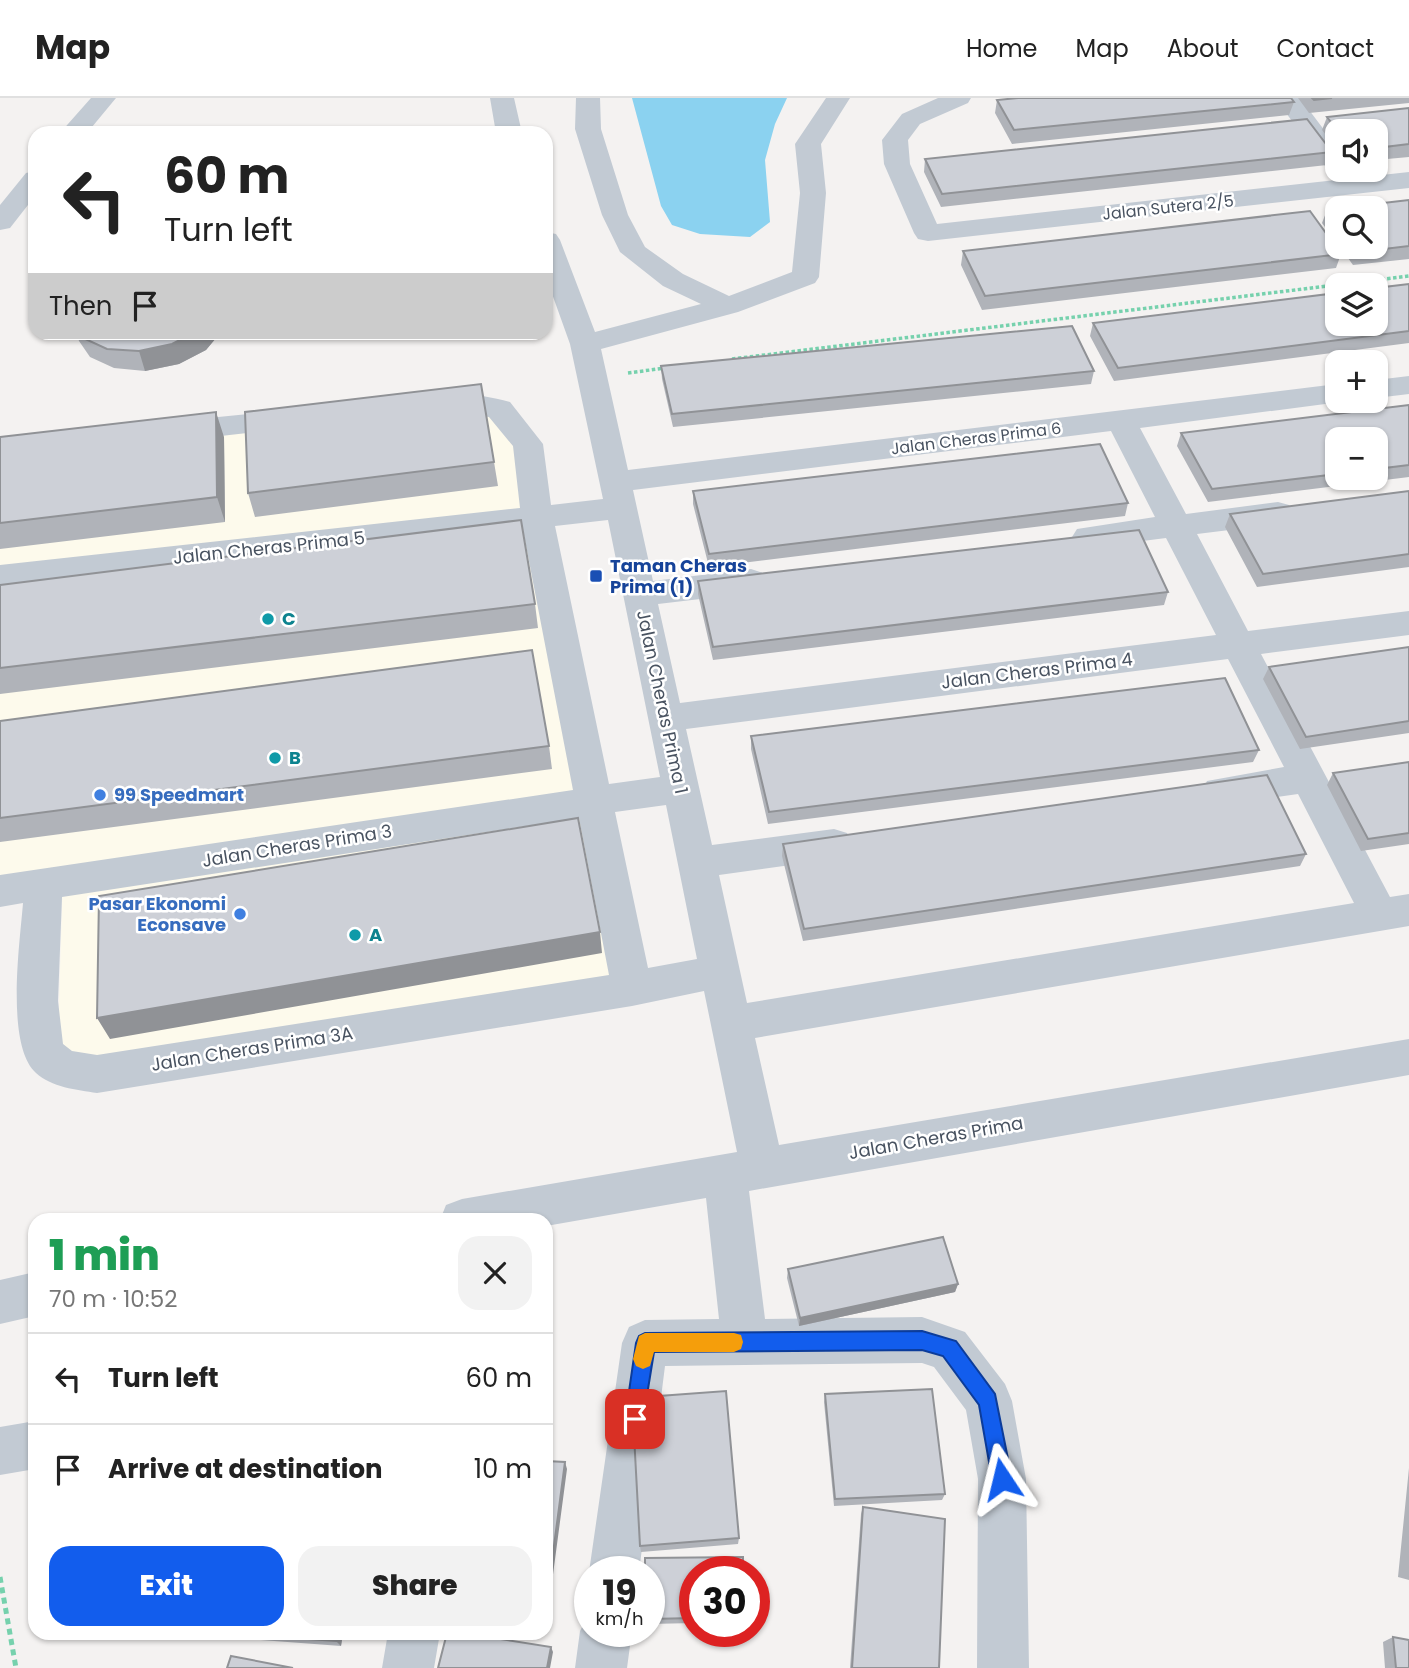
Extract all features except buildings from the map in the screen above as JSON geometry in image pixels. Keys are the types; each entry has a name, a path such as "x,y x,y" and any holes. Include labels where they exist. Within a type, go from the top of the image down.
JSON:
{"street":[{"path":"79,126 104,98"},
{"path":"502,98 508,126"},
{"path":"587,98 588,129 615,215 634,252 673,280 728,306"},
{"path":"589,360 805,277 813,193 808,144 838,98"},
{"name":"Jalan Sutera 2/5","path":"959,98 911,119 895,140 897,164 928,233 1325,181"},
{"path":"1287,98 1325,148"},
{"name":"Jalan Sutera 2/5","path":"1388,179 1409,180"},
{"path":"0,222 28,188"},
{"name":"Jalan Cheras Prima 1","path":"553,275 589,360 731,1024 744,1171 732,1218 744,1327"},
{"path":"1388,388 1409,385"},
{"name":"Jalan Cheras Prima 6","path":"537,519 618,495 1121,421 1325,396"},
{"path":"409,408 463,403 499,409 528,444 551,661 593,801 632,989"},
{"path":"136,436 327,416"},
{"path":"731,1024 1394,912 1308,778 1121,421"},
{"path":"1052,542 1313,508"},
{"name":"Jalan Cheras Prima 5","path":"0,577 537,519"},
{"path":"639,595 777,577"},
{"name":"Jalan Cheras Prima 4","path":"666,719 1409,623"},
{"path":"1186,795 1308,778"},
{"name":"Jalan Cheras Prima 3","path":"0,891 680,788"},
{"path":"696,863 873,839"},
{"name":"Jalan Cheras Prima 3A","path":"43,884 38,1033 47,1056 69,1070 97,1074 632,989 720,971"},
{"name":"Jalan Cheras Prima","path":"502,1213 1409,1057"},
{"path":"0,1302 28,1296"},
{"path":"616,1556 645,1343 744,1327 776,1339 922,1340 949,1348 988,1401 1002,1479 1003,1668"},
{"path":"0,1451 28,1446"},
{"path":"408,1668 413,1640"},
{"path":"601,1668 604,1647"}],"path":[{"path":"729,360 1409,276"},
{"path":"589,360 674,367"},
{"path":"0,1577 16,1668"}],"shaded area":[{"path":"460,409 494,417 516,447 611,976 100,1060 71,1054 58,1038 63,871 0,880 0,458"}],"water":[{"path":"632,98 787,98 775,124 765,160 770,222 750,237 700,234 672,225 661,206"}],"slow traffic":[{"path":"643,1359 645,1343 734,1342"}],"place":[{"name":"Taman Cheras Prima (1)","path":"596,576"},
{"name":"C","path":"268,619"},
{"name":"B","path":"275,758"},
{"name":"99 Speedmart","path":"100,795"},
{"name":"Pasar Ekonomi Econsave","path":"240,914"},
{"name":"A","path":"355,935"}],"route":[{"path":"635,1419 645,1343 776,1339 922,1340 949,1348 988,1401 1002,1479"}]}
